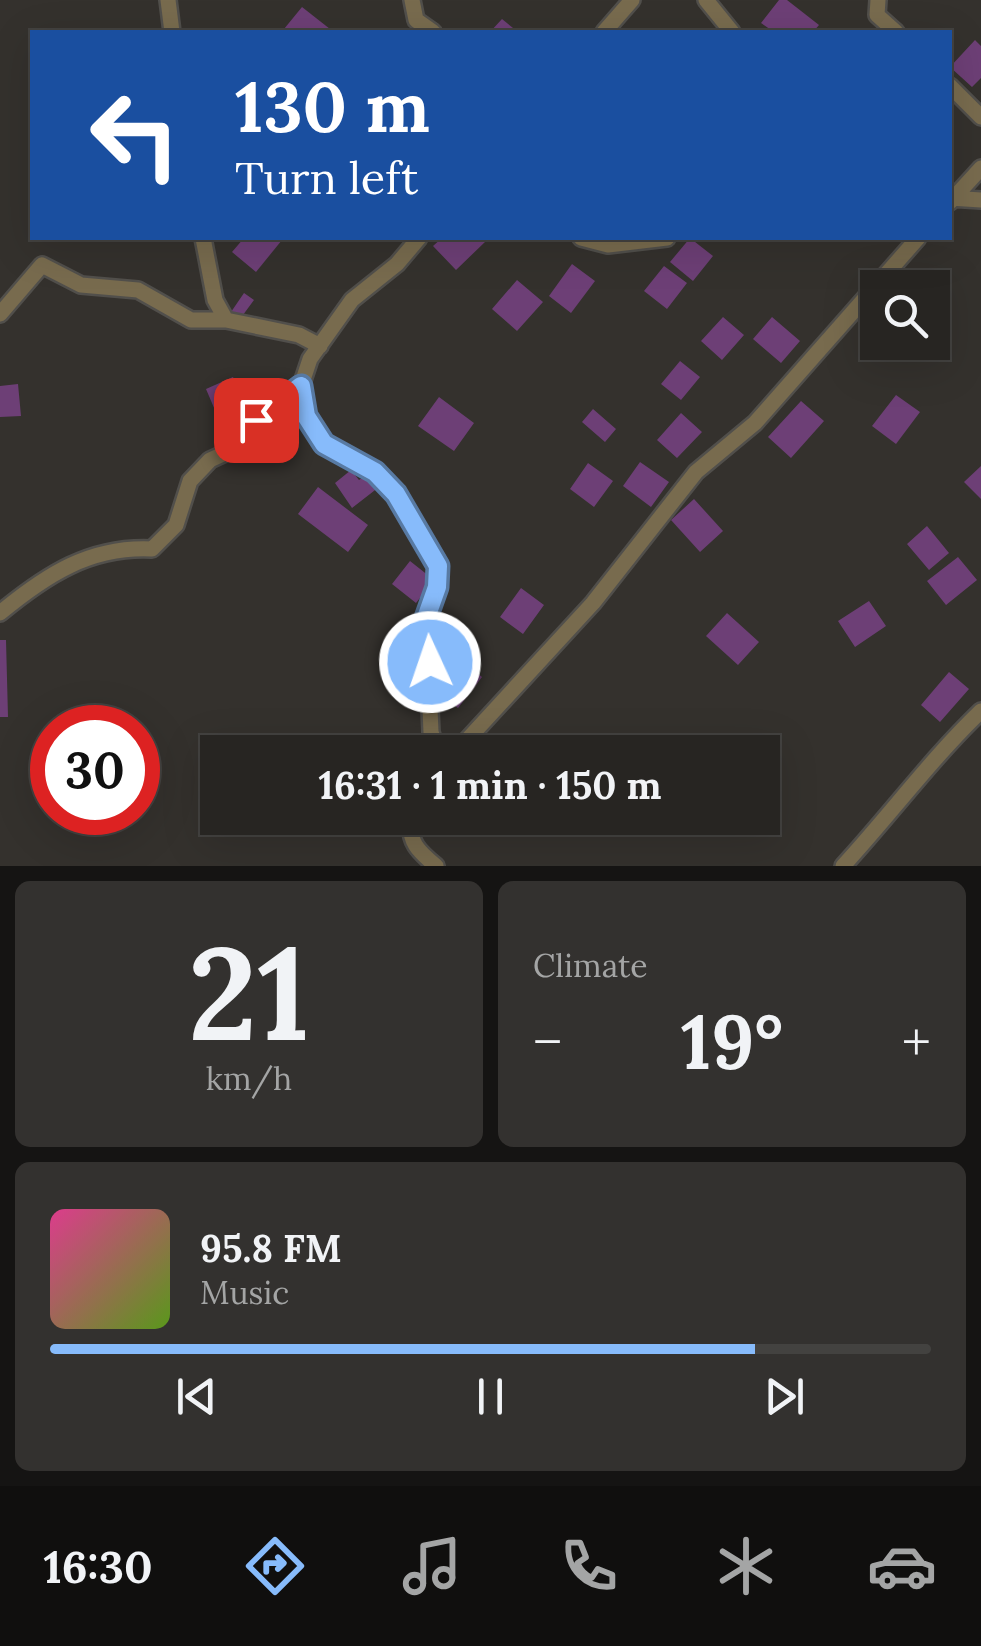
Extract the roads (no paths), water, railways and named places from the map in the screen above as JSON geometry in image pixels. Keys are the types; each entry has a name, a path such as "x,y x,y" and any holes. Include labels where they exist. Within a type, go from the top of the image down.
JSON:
{"street":[{"path":"168,0 172,30"},
{"path":"412,0 416,20 430,30"},
{"path":"606,30 632,0"},
{"path":"706,0 730,30"},
{"path":"878,0 878,14 894,30"},
{"path":"952,88 981,116"},
{"path":"952,198 981,168"},
{"path":"952,199 981,200"},
{"path":"203,240 215,300 226,320"},
{"path":"0,614 35,584 78,559 126,548 152,549 176,525 190,481 210,460 234,449 256,420 301,386 320,346 352,300 398,264 417,240"},
{"path":"590,240 608,244 647,240"},
{"path":"472,735 593,603 696,472 755,423 916,240"},
{"path":"0,314 42,265 81,285 138,290 191,320 226,320 299,336 320,346"},
{"path":"301,386 306,416 324,444 375,472 396,494 438,566 437,587 426,618 433,735"},
{"path":"843,866 890,816 944,746 981,711"},
{"path":"409,835 416,848 436,866"}]}
